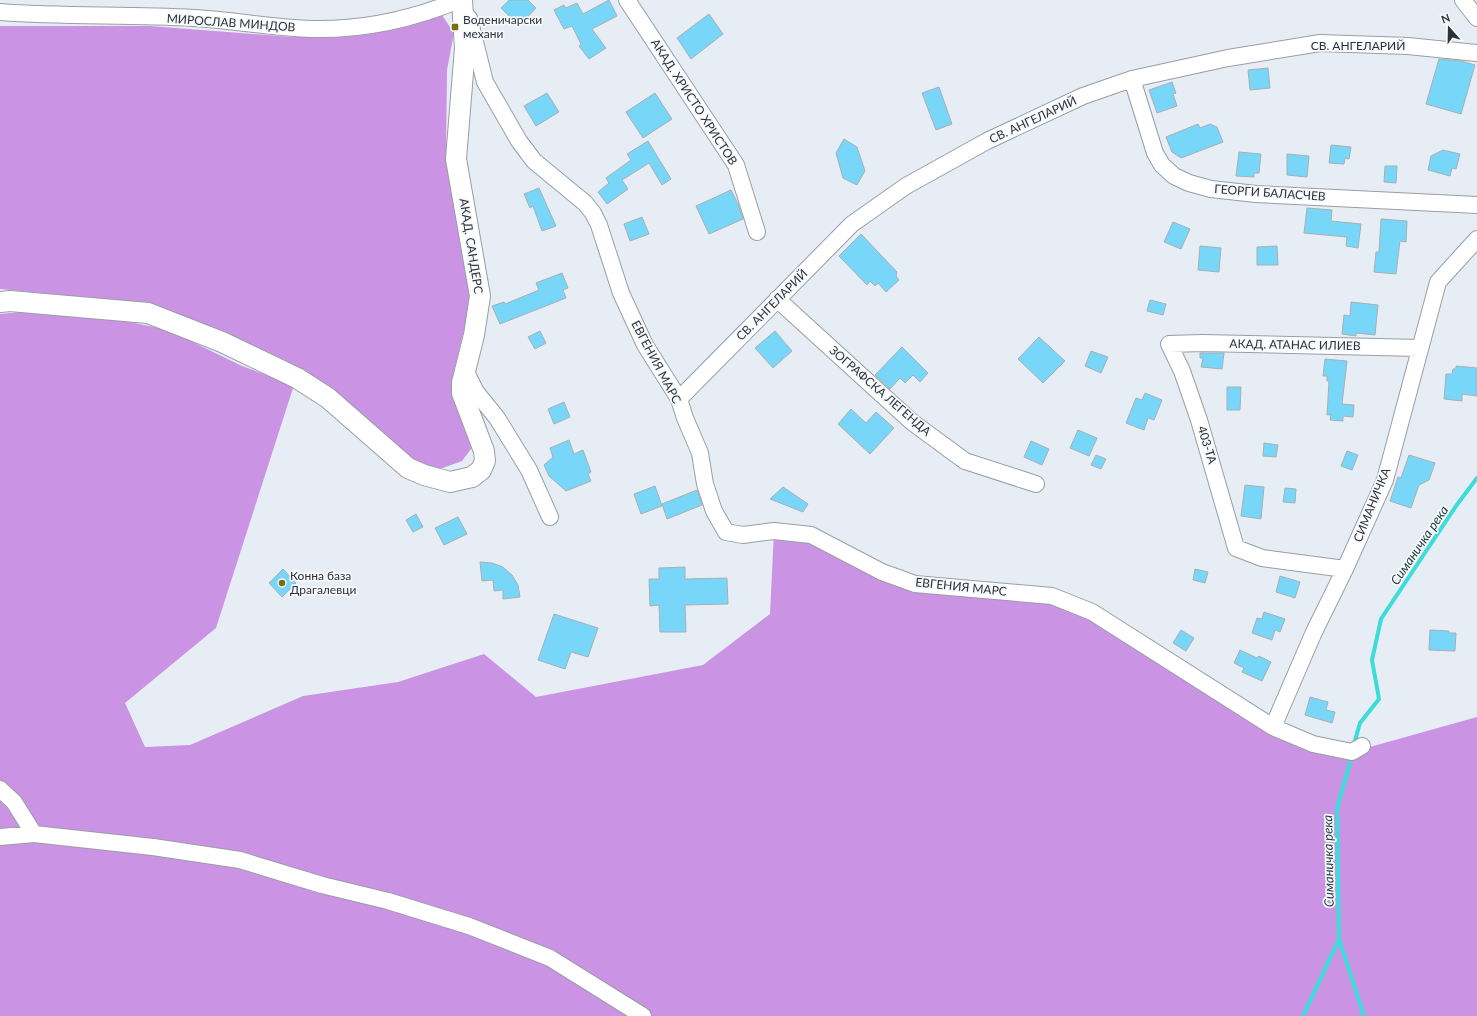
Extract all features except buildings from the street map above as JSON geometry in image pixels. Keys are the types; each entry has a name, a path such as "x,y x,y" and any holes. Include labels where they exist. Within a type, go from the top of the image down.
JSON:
{"street":[{"name":"МИРОСЛАВ МИНДОВ","path":"0,12 35,15 194,18 312,29 369,25 425,13 461,0"},
{"name":"АКАД. САНДЕРС","path":"0,302 10,301 148,312 222,342 297,378 328,398 408,468 424,475 450,482 472,477 481,470 485,461 484,451 462,393 462,383 474,335 480,296 456,159 465,48 461,0"},
{"name":"ЕВГЕНИЯ МАРС","path":"461,0 469,18 485,82 518,141 534,161 585,203 599,224 621,293 645,345 679,399 698,449 705,484 714,511 726,532 742,534 774,531 811,535 882,572 915,584 1052,596 1092,612 1273,727 1313,744 1357,749"},
{"name":"АКАД. ХРИСТО ХРИСТОВ","path":"627,0 736,165 756,232"},
{"path":"1464,0 1477,18"},
{"name":"СВ. АНГЕЛАРИЙ","path":"679,399 852,224 906,186 987,142 1083,96 1132,79 1228,58 1320,43 1408,46 1477,53"},
{"name":"ГЕОРГИ БАЛАСЧЕВ","path":"1132,79 1155,153 1162,165 1174,176 1189,183 1211,189 1256,194 1477,206"},
{"name":"СИМАНИЧКА","path":"1273,727 1314,632 1345,569 1385,480 1438,282 1477,239"},
{"name":"ЗОГРАФСКА ЛЕГЕНДА","path":"777,299 912,422 965,461 1036,484"},
{"name":"АКАД. АТАНАС ИЛИЕВ","path":"1169,344 1202,343 1420,348"},
{"name":"403-ТА","path":"1169,344 1182,371 1199,420 1236,548 1262,558 1345,569"},
{"path":"465,370 476,392 500,423 529,470 550,517"},
{"path":"0,789 14,802 34,834"},
{"path":"0,837 34,834 153,847 240,860 322,885 395,904 468,926 550,958 643,1016"}],"shaded area":[{"path":"442,15 454,33 447,70 446,152 473,293 453,375 458,401 469,431 471,449 462,461 440,469 411,460 338,397 285,360 153,304 0,289 0,26 150,26 291,37 362,34"},
{"path":"63,308 168,330 242,366 294,385 216,628 125,703 145,747 190,745 303,696 398,682 484,654 536,697 703,665 770,614 774,531 811,535 882,572 1052,596 1273,727 1352,752 1477,717 1477,1016 0,1016 0,314"}],"waterway":[{"name":"Симаничка река","path":"1354,744 1360,723 1379,699 1372,660 1381,619 1456,506 1477,478"},
{"name":"Симаничка река","path":"1352,755 1337,808 1339,939 1364,1016"},
{"path":"1303,1016 1339,939"}],"place":[{"name":"Воденичарски механи","path":"455,27"},
{"name":"Конна база Драгалевци","path":"282,583"}]}
